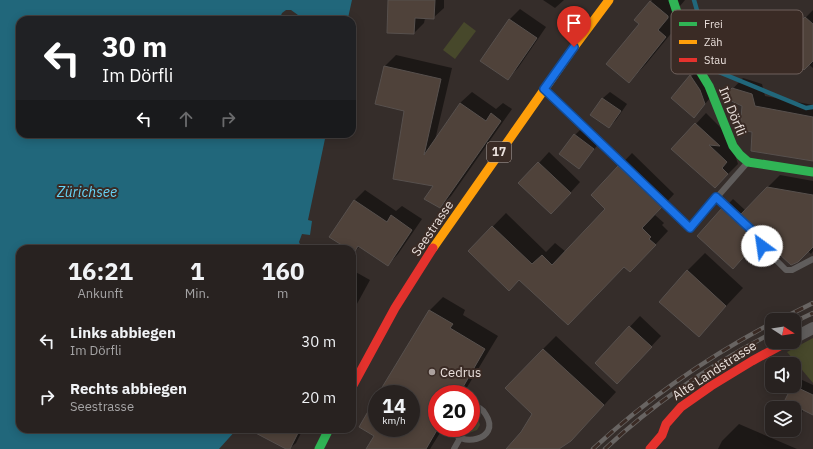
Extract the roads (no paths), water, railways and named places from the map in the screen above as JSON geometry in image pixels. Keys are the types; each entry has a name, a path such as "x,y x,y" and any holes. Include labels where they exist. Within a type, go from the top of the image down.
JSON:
{"main road":[{"name":"Seestrasse","path":"356,380 395,308 419,270 470,194 589,25 609,0"},
{"name":"Im Dörfli","path":"673,0 676,10"},
{"name":"Im Dörfli","path":"701,74 708,86 733,146 748,162"},
{"path":"748,162 813,172"},
{"name":"Alte Landstrasse","path":"650,449 662,435 669,420 681,407 734,372 775,349"},
{"path":"319,449 327,433"}],"street":[{"path":"801,334 813,328"},
{"path":"662,435 662,449"}],"lane":[{"path":"544,89 690,228 748,162"},
{"path":"716,197 759,237 762,246 786,270 792,270 813,259"},
{"path":"457,437 460,440 470,444 476,443 484,438 488,430 488,418 480,409"},
{"path":"454,449 460,440"}],"water":[{"name":"Zürichsee","path":"0,0 352,0 348,16 299,16 291,10 286,10 281,16 16,16 16,138 325,138 308,220 312,221 310,235 302,234 299,242 300,245 16,245 16,433 233,433 219,449 0,449"}],"waterway":[{"path":"694,0 697,10"},
{"path":"724,74 806,108 813,107"}],"railway":[{"path":"793,313 813,303"},
{"path":"801,319 813,313"},
{"path":"593,449 634,413 678,380 724,350 765,327"},
{"path":"605,449 644,415 685,385 765,337"}],"place":[{"name":"Cedrus","path":"432,372"}]}
